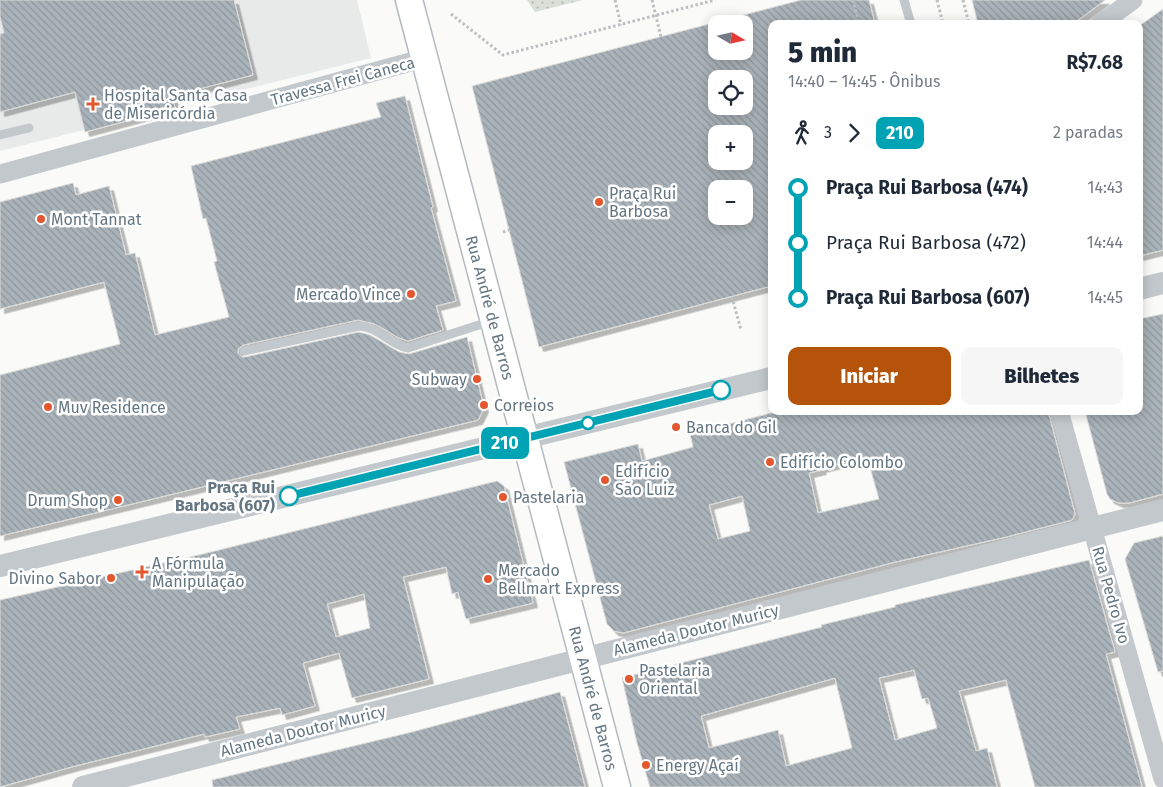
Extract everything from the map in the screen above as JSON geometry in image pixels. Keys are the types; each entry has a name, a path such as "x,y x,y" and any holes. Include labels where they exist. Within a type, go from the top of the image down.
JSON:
{"main road":[{"name":"Rua André de Barros","path":"410,0 617,787"}],"street":[{"path":"1106,20 1133,0"},
{"name":"Travessa Frei Caneca","path":"0,174 425,58"},
{"path":"1143,288 1163,283"},
{"path":"0,566 768,379"},
{"name":"Rua Pedro Ivo","path":"1060,415 1163,779"},
{"name":"Alameda Doutor Muricy","path":"83,787 1163,510"}],"lane":[{"path":"904,0 909,20"},
{"path":"0,135 29,128"},
{"path":"244,351 360,326 369,326 401,347 408,348 494,320"}],"path":[{"path":"615,0 621,25"},
{"path":"652,0 661,37"},
{"path":"451,14 503,55 715,0"},
{"path":"852,0 858,20"},
{"path":"937,0 942,20"},
{"path":"963,0 968,20"},
{"path":"503,232 509,230"},
{"path":"732,297 741,330"}],"shaded area":[{"name":"Hospital Santa Casa de Misericórdia","path":"0,0 357,0 371,58 0,151"},
{"path":"527,0 583,0 535,12"}],"building":[{"name":"Hospital Santa Casa de Misericórdia","path":"0,0 234,0 253,75 172,96 175,108 85,132 75,92 0,112 0,34 4,33 0,17"},
{"path":"801,0 869,0 874,20 768,20 768,287 539,347 472,86 708,24 708,60 753,60 753,15 744,15"},
{"path":"972,0 1105,0 1078,20 977,20"},
{"path":"1163,9 1163,250 1143,255 1143,23"},
{"path":"405,96 433,207 431,208 456,301 436,306 443,330 408,341 375,324 358,320 243,345 238,349 238,353 245,357 359,332 370,335 399,352 409,354 467,337 484,408 478,420 0,536 0,375 120,344 104,282 0,309 0,202 73,183 76,195 109,186 126,255 135,253 155,335 229,317 214,262 217,261 206,218 203,219 191,166 381,117 376,103"},
{"path":"1163,314 1163,494 1129,503 1119,503 1110,499 1107,494 1086,415 1143,415 1143,318"},
{"path":"768,414 1049,415 1075,514 1072,520 1006,537 895,562 623,633 614,631 607,624 564,462 638,444 642,461 693,447 690,434","holes":["867,457 879,499 818,513 809,473 822,470 821,468","742,496 750,531 718,539 709,505"]},
{"path":"497,481 504,486 533,603 466,619 458,592 452,594 446,567 403,577 429,679 352,698 339,653 303,663 315,706 282,715 280,708 236,717 240,729 205,737 204,734 0,787 0,600 203,554","holes":["364,594 370,628 336,637 327,604"]},
{"path":"1163,536 1163,671 1158,672 1125,559 1134,543"},
{"path":"1089,560 1115,652 1106,654 1142,787 1035,787 1006,680 959,691 976,751 987,748 997,787 650,787 637,743 622,678 822,627 821,625 895,607 895,605","holes":["914,670 922,699 928,698 937,728 895,740 879,678","835,678 852,748 786,766 778,730 709,748 701,716"]},
{"path":"560,692 585,787 213,787 212,780 412,732"}],"bus line":[{"name":"210","path":"289,496 721,390"}],"place":[{"name":"Hospital Santa Casa de Misericórdia","path":"93,104"},
{"name":"Praça Rui Barbosa","path":"599,202"},
{"name":"Mont Tannat","path":"41,219"},
{"name":"Mercado Vince","path":"411,294"},
{"name":"Subway","path":"477,379"},
{"name":"Correios","path":"484,405"},
{"name":"Muv Residence","path":"48,407"},
{"name":"Banca do Gil","path":"676,427"},
{"name":"Edifício Colombo","path":"770,462"},
{"name":"Edifício São Luiz","path":"605,480"},
{"name":"Praça Rui Barbosa (607)","path":"289,496"},
{"name":"Pastelaria","path":"503,497"},
{"name":"Drum Shop","path":"118,500"},
{"name":"A Fórmula Manipulação","path":"142,572"},
{"name":"Divino Sabor","path":"111,578"},
{"name":"Mercado Bellmart Express","path":"488,579"},
{"name":"Pastelaria Oriental","path":"629,679"},
{"name":"Energy Açaí","path":"646,765"}]}
